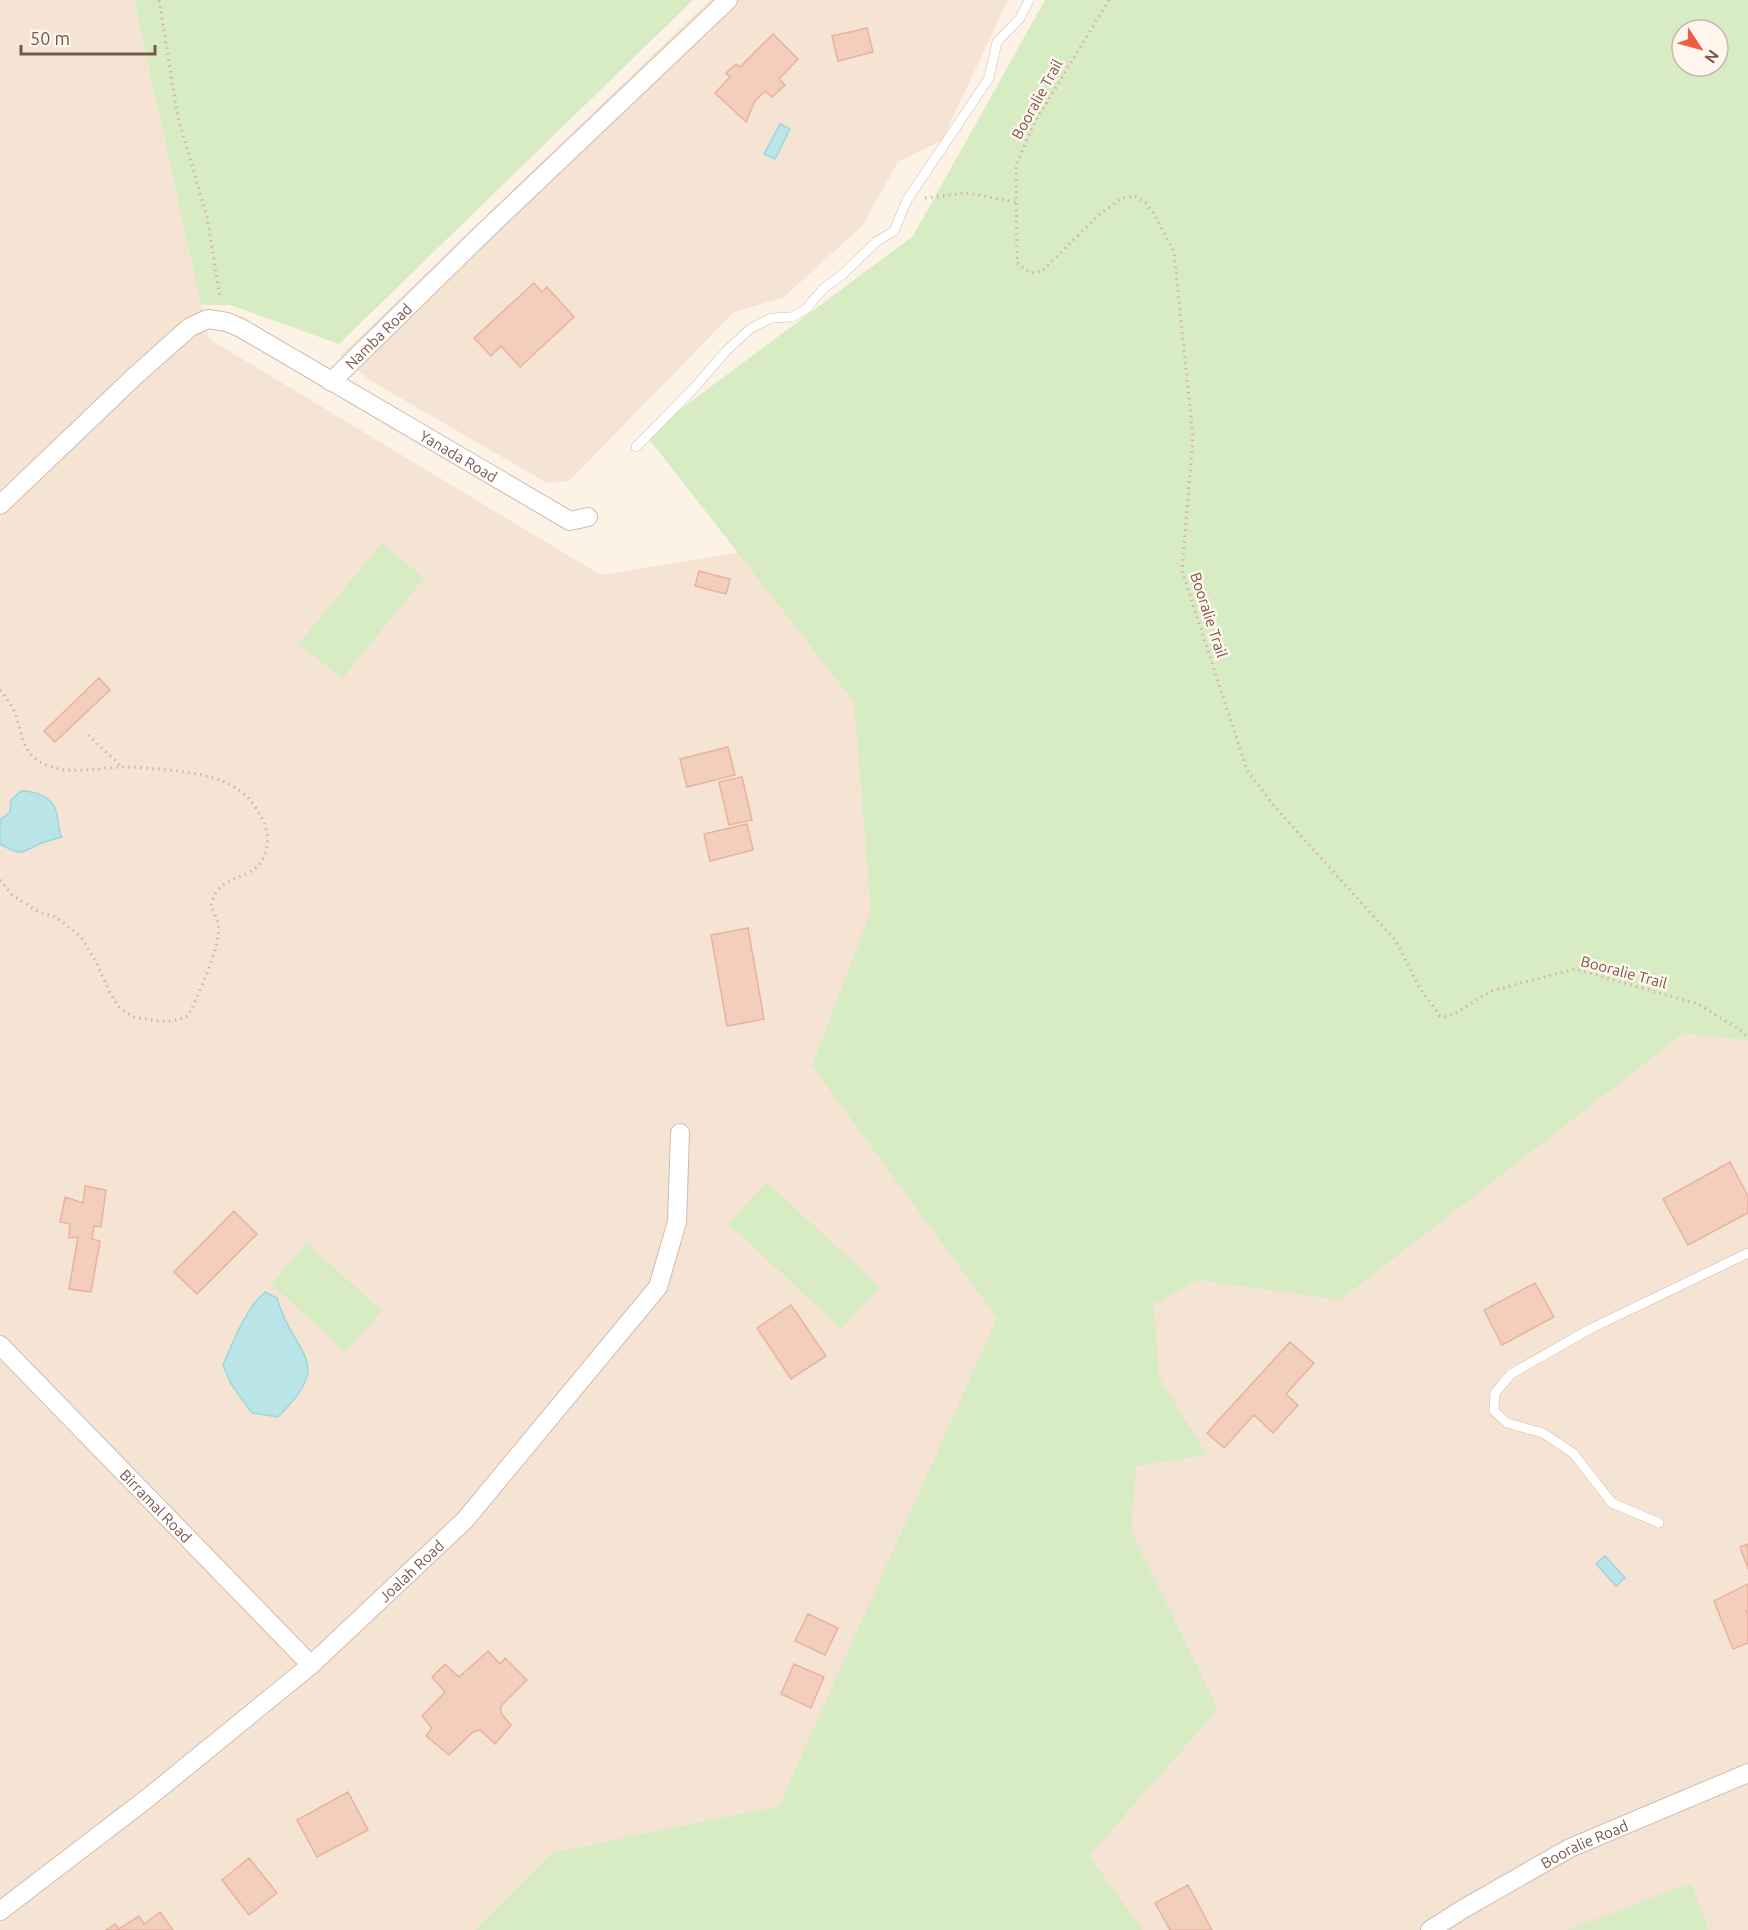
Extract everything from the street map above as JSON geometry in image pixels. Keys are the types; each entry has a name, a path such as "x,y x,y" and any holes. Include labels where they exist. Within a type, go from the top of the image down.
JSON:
{"street":[{"name":"Namba Road","path":"331,382 728,0"},
{"path":"0,505 135,376 190,327 208,319 227,322 241,328 331,382"},
{"name":"Yanada Road","path":"331,382 570,521 588,517"},
{"name":"Joalah Road","path":"0,1911 149,1797 310,1665 465,1520 658,1287 677,1222 680,1133"},
{"name":"Birramal Road","path":"0,1345 310,1665"},
{"name":"Booralie Road","path":"1430,1930 1570,1848 1748,1773"}],"lane":[{"path":"636,447 694,388 727,350 750,329 771,318 792,317 806,309 824,288 876,242 894,231 907,200 989,78 997,42 1020,18 1029,0"},
{"path":"1659,1523 1611,1503 1573,1453 1544,1433 1507,1422 1494,1411 1495,1393 1511,1374 1590,1329 1748,1253"}],"path":[{"path":"159,0 178,118 207,217 220,298"},
{"name":"Booralie Trail","path":"1109,0 1033,125 1016,165 1017,264 1031,273 1042,271 1100,215 1122,198 1134,196 1144,201 1153,212 1174,252 1192,437 1182,571 1247,770 1275,807 1396,941 1419,987 1440,1016 1446,1017 1456,1013 1491,991 1575,969 1698,1004 1748,1037"},
{"path":"907,200 968,193 1015,202"},
{"path":"0,690 9,700 16,714 25,748 40,763 62,770 123,767 197,773 218,779 241,791 255,806 267,828 267,847 261,863 249,873 228,882 216,891 211,906 219,925 205,980 188,1016 173,1021 133,1017 119,1007 81,937 56,917 39,912 12,895 0,880"},
{"path":"88,735 123,767"}],"shaded area":[{"path":"0,0 134,0 209,339 601,575 1107,492 1748,986 1748,1930 0,1930"},
{"path":"710,0 1008,0 942,140 898,162 862,226 783,298 734,312 569,481 547,483 371,381 340,356"}],"green space":[{"path":"134,0 693,0 339,344 230,305 201,305"},
{"path":"1045,0 1748,0 1748,1040 1684,1033 1340,1300 1198,1280 1154,1304 1159,1377 1207,1455 1136,1466 1131,1531 1218,1709 1089,1856 1143,1930 475,1930 552,1853 779,1806 997,1318 812,1066 871,911 854,702 646,435 913,236"},
{"path":"382,543 424,578 342,679 299,643"},
{"path":"767,1182 880,1287 841,1329 728,1223"},
{"path":"307,1243 382,1311 346,1352 271,1284"},
{"path":"1691,1883 1709,1930 1567,1930"}],"water":[{"path":"780,124 790,129 775,159 764,154"},
{"path":"21,791 31,792 49,800 56,811 62,837 22,852 0,844 0,820 10,812 11,800"},
{"path":"265,1292 277,1298 284,1318 306,1358 308,1369 305,1382 296,1398 278,1417 252,1413 231,1384 223,1365 245,1317"},
{"path":"1605,1556 1625,1578 1616,1586 1596,1564"}],"building":[{"path":"867,28 873,52 838,61 832,36"},
{"path":"773,34 798,59 779,79 785,85 772,97 765,91 755,101 746,122 715,93 730,77 726,73 736,64 740,67"},
{"path":"534,283 542,292 547,287 574,317 520,367 501,346 491,356 474,338"},
{"path":"699,571 730,579 726,594 695,586"},
{"path":"99,678 110,690 55,742 44,731"},
{"path":"728,747 735,775 687,787 680,759"},
{"path":"742,777 752,820 729,825 719,782"},
{"path":"747,824 753,850 710,861 704,834"},
{"path":"748,928 764,1019 727,1026 711,935"},
{"path":"1730,1162 1748,1196 1748,1213 1688,1245 1663,1199"},
{"path":"85,1186 106,1190 101,1227 94,1226 92,1239 100,1241 91,1292 69,1289 78,1237 69,1238 70,1224 60,1222 65,1197 83,1203"},
{"path":"234,1211 257,1234 197,1294 174,1272"},
{"path":"1535,1283 1554,1317 1502,1345 1484,1310"},
{"path":"791,1305 826,1356 791,1379 757,1328"},
{"path":"1290,1342 1314,1363 1286,1394 1298,1405 1273,1433 1254,1415 1224,1448 1207,1433"},
{"path":"1748,1544 1748,1569 1740,1547"},
{"path":"1748,1584 1748,1610 1746,1611 1748,1643 1733,1649 1714,1601"},
{"path":"808,1614 838,1628 825,1655 795,1641"},
{"path":"488,1651 500,1664 505,1658 527,1680 501,1706 501,1713 511,1725 495,1744 480,1730 473,1732 449,1755 426,1736 432,1728 422,1716 445,1692 432,1677 445,1664 459,1677"},
{"path":"794,1664 824,1677 811,1708 781,1694"},
{"path":"348,1792 368,1830 317,1857 297,1820"},
{"path":"249,1858 277,1893 249,1915 222,1880"},
{"path":"1188,1885 1212,1930 1170,1930 1155,1903"},
{"path":"160,1912 173,1930 106,1930 115,1924 119,1929 139,1916 144,1924"}]}
